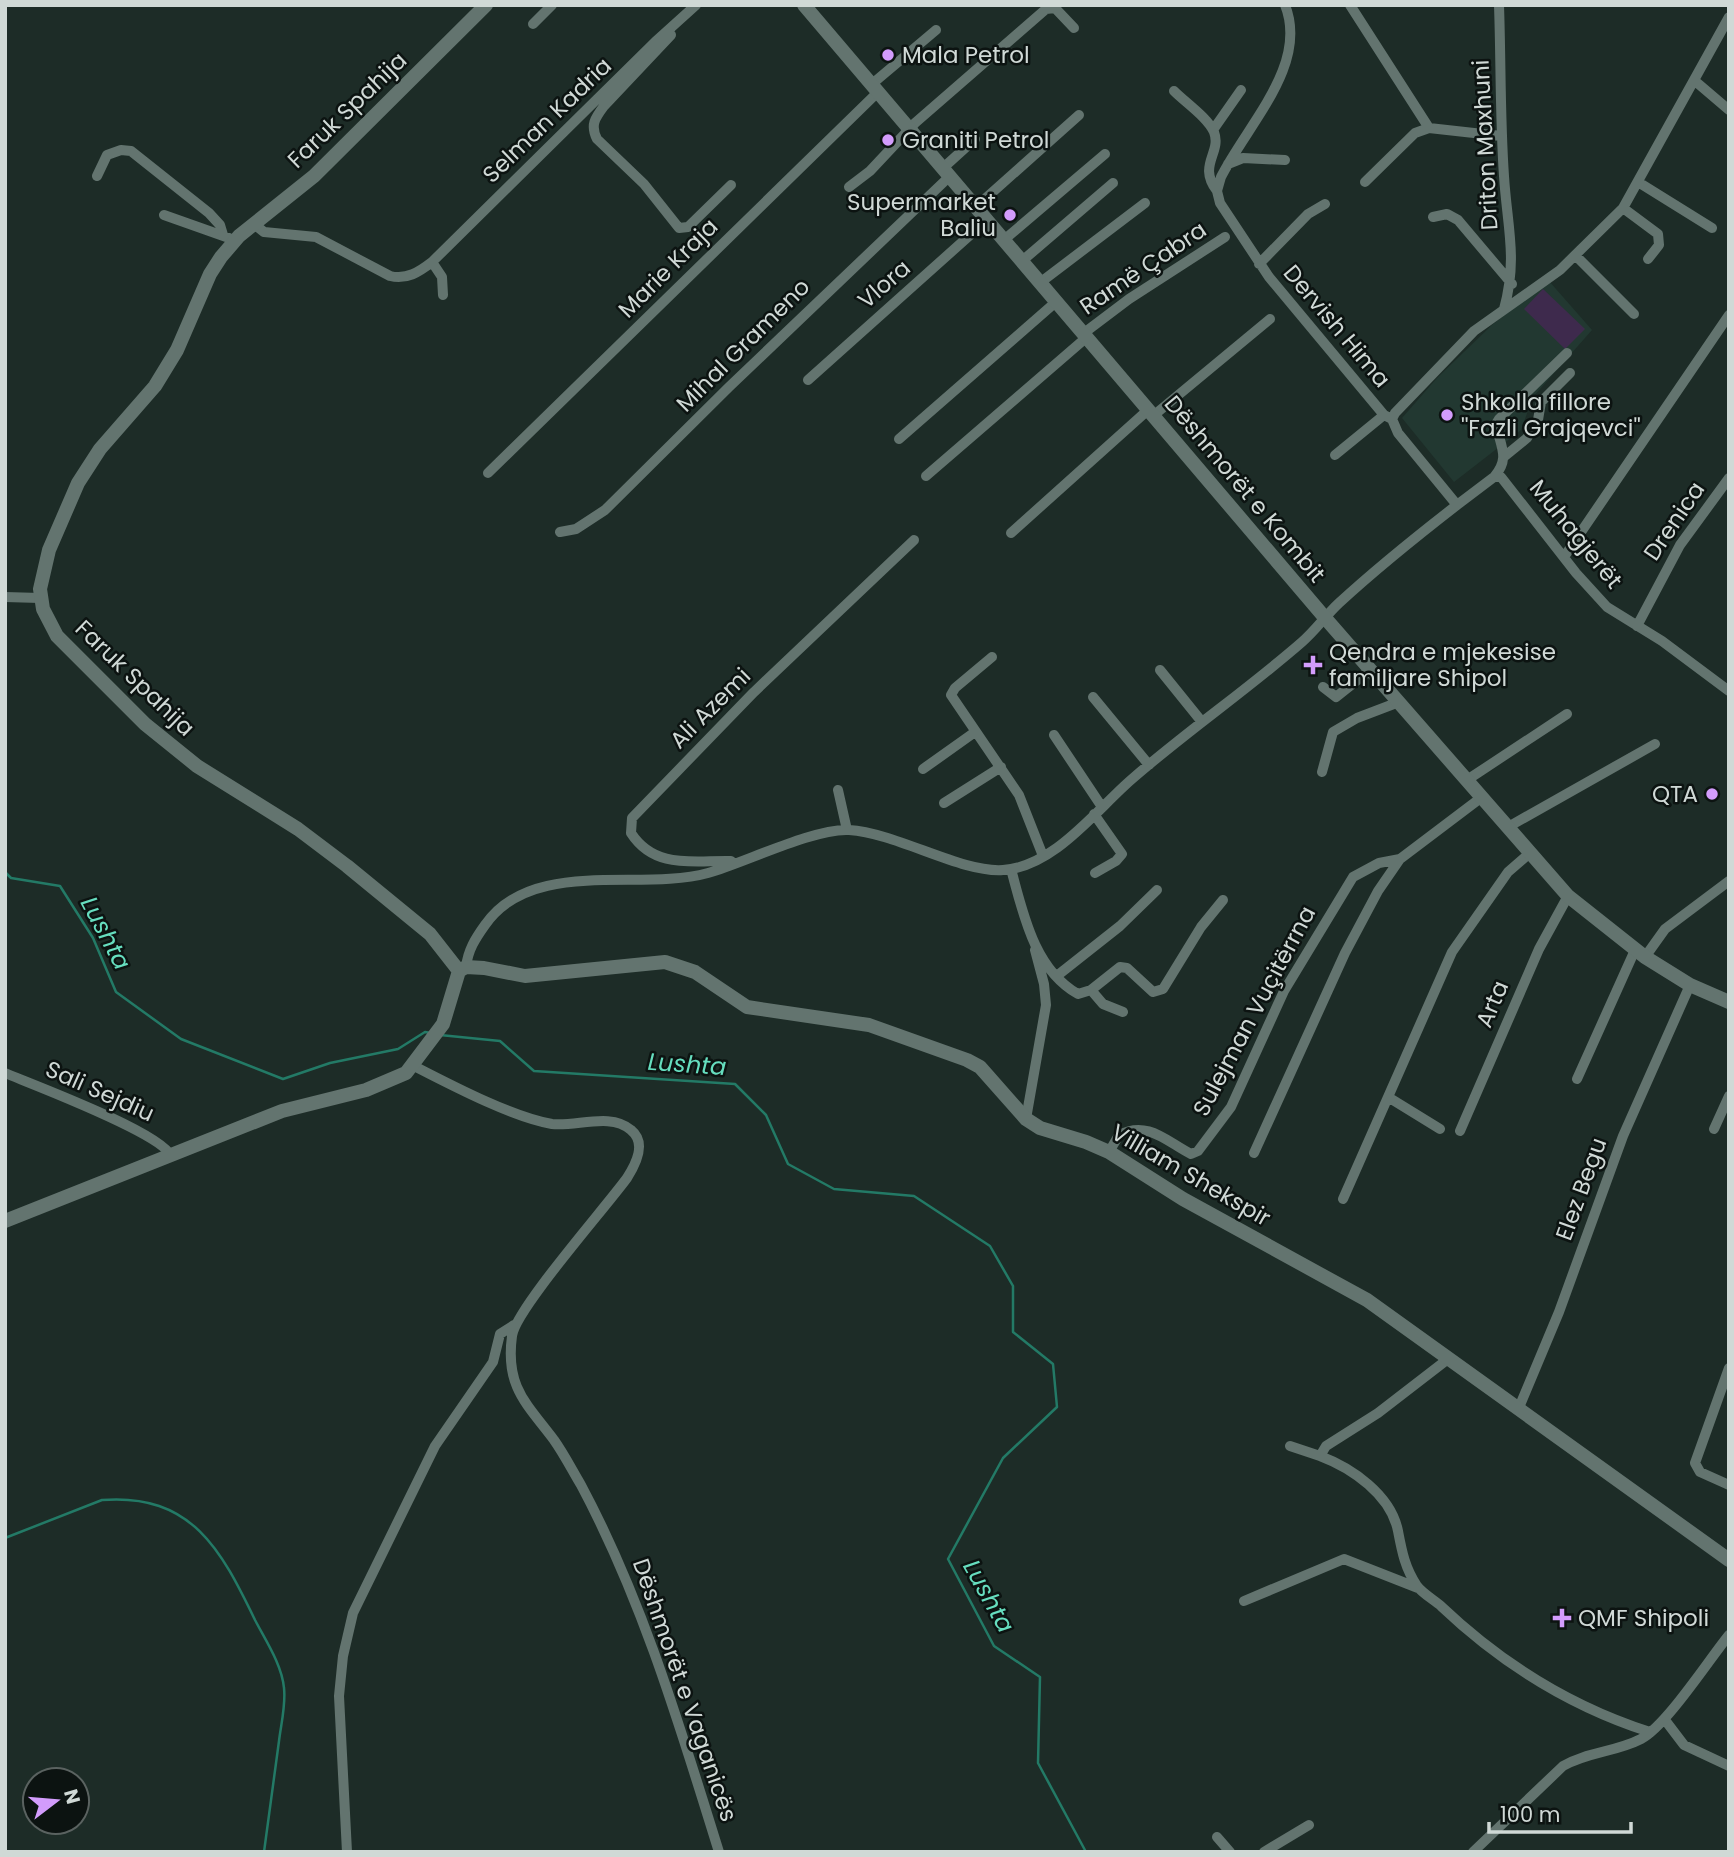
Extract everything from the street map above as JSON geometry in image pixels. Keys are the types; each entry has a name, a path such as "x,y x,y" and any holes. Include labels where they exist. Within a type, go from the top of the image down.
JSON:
{"street":[{"name":"Faruk Spahija","path":"463,969 430,934 326,850 172,748 57,636 40,598 41,579 49,550 78,483 100,449 155,386 181,341 229,238 254,224 314,176 485,5"},
{"path":"533,24 552,5"},
{"path":"1217,191 1227,164 1285,68 1292,32 1284,5"},
{"path":"1350,5 1429,128"},
{"name":"Driton Maxhuni","path":"1499,5 1502,136 1512,243 1510,282 1504,309"},
{"name":"Selman Kadria","path":"254,224 264,232 316,237 399,278 415,274 432,262 655,41 695,7"},
{"name":"Selman Kadria","path":"695,7 604,106 594,119 593,130 597,139 644,184 679,228 688,227 731,185"},
{"path":"849,187 870,171 909,128 1049,7 1055,8 1074,28"},
{"name":"Dëshmorët e Kombit","path":"812,8 875,88 1326,619 1568,896 1640,954 1690,985 1729,1002"},
{"path":"1457,505 1388,417 1441,362 1504,309 1576,256 1623,208 1726,32 1729,17"},
{"name":"Marie Kraja","path":"488,473 936,30"},
{"path":"1695,82 1729,110"},
{"name":"Dervish Hima","path":"1241,90 1213,131 1215,141 1208,170 1225,214 1259,264 1388,417 1335,455"},
{"path":"1174,91 1213,131"},
{"path":"977,206 1079,115"},
{"path":"1365,182 1415,133 1429,128 1502,136"},
{"path":"947,172 975,139"},
{"path":"97,176 107,155 121,150 131,151 205,209 229,238"},
{"path":"1005,239 1105,154"},
{"path":"1227,164 1243,158 1285,160"},
{"name":"Mihal Grameno","path":"560,532 576,529 605,510 947,172"},
{"path":"1639,182 1712,228"},
{"path":"1023,261 1113,183"},
{"path":"1041,282 1145,203"},
{"name":"Dervish Hima","path":"1259,264 1308,214 1325,204"},
{"path":"1623,208 1658,234 1659,245 1648,258"},
{"name":"Driton Maxhuni","path":"1433,217 1447,214 1458,220 1523,296"},
{"path":"164,215 229,238"},
{"name":"Vlora","path":"808,380 988,219"},
{"name":"Ramë Çabra","path":"1085,335 1129,299 1225,236"},
{"path":"1576,256 1634,314"},
{"path":"432,262 442,277 443,295"},
{"path":"899,439 1057,302"},
{"path":"1564,556 1729,315"},
{"path":"1011,533 1151,413 1270,320"},
{"path":"926,476 1085,335"},
{"path":"1505,456 1496,425 1499,419 1567,354"},
{"name":"Muhagjerët","path":"1011,869 1043,856 1149,765 1274,666 1326,619 1337,605 1494,477 1504,463 1505,456 1527,438 1538,420 1541,402 1570,373"},
{"name":"Muhagjerët","path":"1494,477 1501,477 1507,482 1607,607 1686,657 1729,691"},
{"name":"Drenica","path":"1637,626 1680,545 1729,478"},
{"name":"Ali Azemi","path":"734,863 728,860 689,863 655,855 645,849 631,833 632,818 754,692 822,631 914,540"},
{"path":"5,597 40,598"},
{"path":"992,657 955,688 951,695 1001,767 1027,811 1043,856"},
{"path":"1160,670 1202,722"},
{"path":"1323,687 1336,697 1370,670"},
{"path":"1093,697 1149,765"},
{"path":"1322,772 1332,733 1357,718 1399,702"},
{"path":"1467,780 1567,714"},
{"path":"923,769 975,732"},
{"path":"1055,735 1122,854 1095,873"},
{"path":"1508,827 1655,744"},
{"path":"944,803 1001,767"},
{"path":"838,790 847,830"},
{"name":"Sulejman Vuçitërrna","path":"1254,1153 1345,953 1378,891 1400,859 1482,797"},
{"path":"5,1222 282,1111 366,1090 413,1066 443,1024 471,946 488,920 499,908 527,892 592,880 689,878 847,830 907,844 975,866 1011,869 1035,946 1046,1005 1026,1119"},
{"path":"1343,1199 1452,952 1501,881 1530,853"},
{"name":"Sulejman Vuçitërrna","path":"1109,1152 1119,1135 1141,1129 1157,1134 1191,1154 1198,1151 1231,1107 1283,991 1353,877 1379,863 1400,859"},
{"path":"1577,1079 1640,954 1665,929 1729,881"},
{"path":"1058,975 1121,926 1157,890"},
{"name":"Arta","path":"1460,1131 1539,948 1568,896"},
{"path":"1035,946 1058,975 1078,993 1091,990 1120,967 1127,968 1153,992 1163,989 1202,926 1223,900"},
{"name":"Villiam Shekspir","path":"463,969 525,975 648,962 673,964 695,972 747,1007 869,1025 967,1060 980,1068 1026,1119 1040,1128 1109,1152 1183,1199 1367,1300 1729,1560"},
{"name":"Elez Begu","path":"1518,1410 1559,1312 1623,1136 1690,985"},
{"path":"1091,990 1110,1009 1123,1013"},
{"path":"347,1852 339,1696 343,1656 356,1604 441,1436 494,1362 500,1334 514,1325 627,1178 637,1158 638,1142 629,1127 619,1123 557,1124 527,1117 413,1066"},
{"name":"Sali Sejdiu","path":"5,1073 135,1129 165,1145 171,1156"},
{"path":"1714,1129 1729,1096"},
{"path":"1388,1097 1440,1129"},
{"name":"Dëshmorët e Vaganicës","path":"514,1325 512,1356 521,1398 561,1450 612,1546 666,1683 719,1852"},
{"path":"1320,1456 1326,1446 1378,1413 1448,1359"},
{"path":"1729,1368 1695,1458 1700,1472 1729,1485"},
{"path":"1290,1446 1320,1456 1355,1475 1388,1507 1398,1531 1405,1566 1418,1588 1481,1642 1598,1714 1650,1732"},
{"path":"1244,1601 1344,1559 1418,1588"},
{"path":"1473,1852 1563,1766 1574,1760 1629,1745 1665,1720 1729,1635"},
{"path":"1665,1720 1684,1745 1729,1766"},
{"path":"1264,1852 1309,1825"},
{"path":"1217,1837 1230,1852"}],"shaded area":[{"path":"1549,281 1592,330 1533,397 1521,430 1454,482 1402,418 1437,378 1493,324"},
{"path":"1543,289 1585,329 1565,349 1524,309"}],"waterway":[{"name":"Lushta","path":"5,872 11,878 60,886 93,938 116,992 181,1039 283,1079 330,1063 398,1049 425,1032 431,1033"},
{"name":"Lushta","path":"440,1035 500,1041 534,1071 735,1084 766,1115 788,1164 834,1189 914,1196 990,1246 1013,1286 1013,1332 1053,1364 1057,1407 1003,1458 948,1559 994,1646 1040,1677 1038,1763 1086,1852"},
{"path":"5,1538 102,1500 133,1500 159,1506 181,1516 200,1531 215,1549 277,1662 283,1679 284,1708 264,1852"}],"place":[{"name":"Mala Petrol","path":"888,55"},
{"name":"Graniti Petrol","path":"888,140"},
{"name":"Supermarket Baliu","path":"1010,215"},
{"name":"Shkolla fillore ''Fazli Grajqevci''","path":"1447,415"},
{"name":"Qendra e mjekesise familjare Shipol","path":"1313,665"},
{"name":"QTA","path":"1712,794"},
{"name":"QMF Shipoli","path":"1562,1618"}]}
